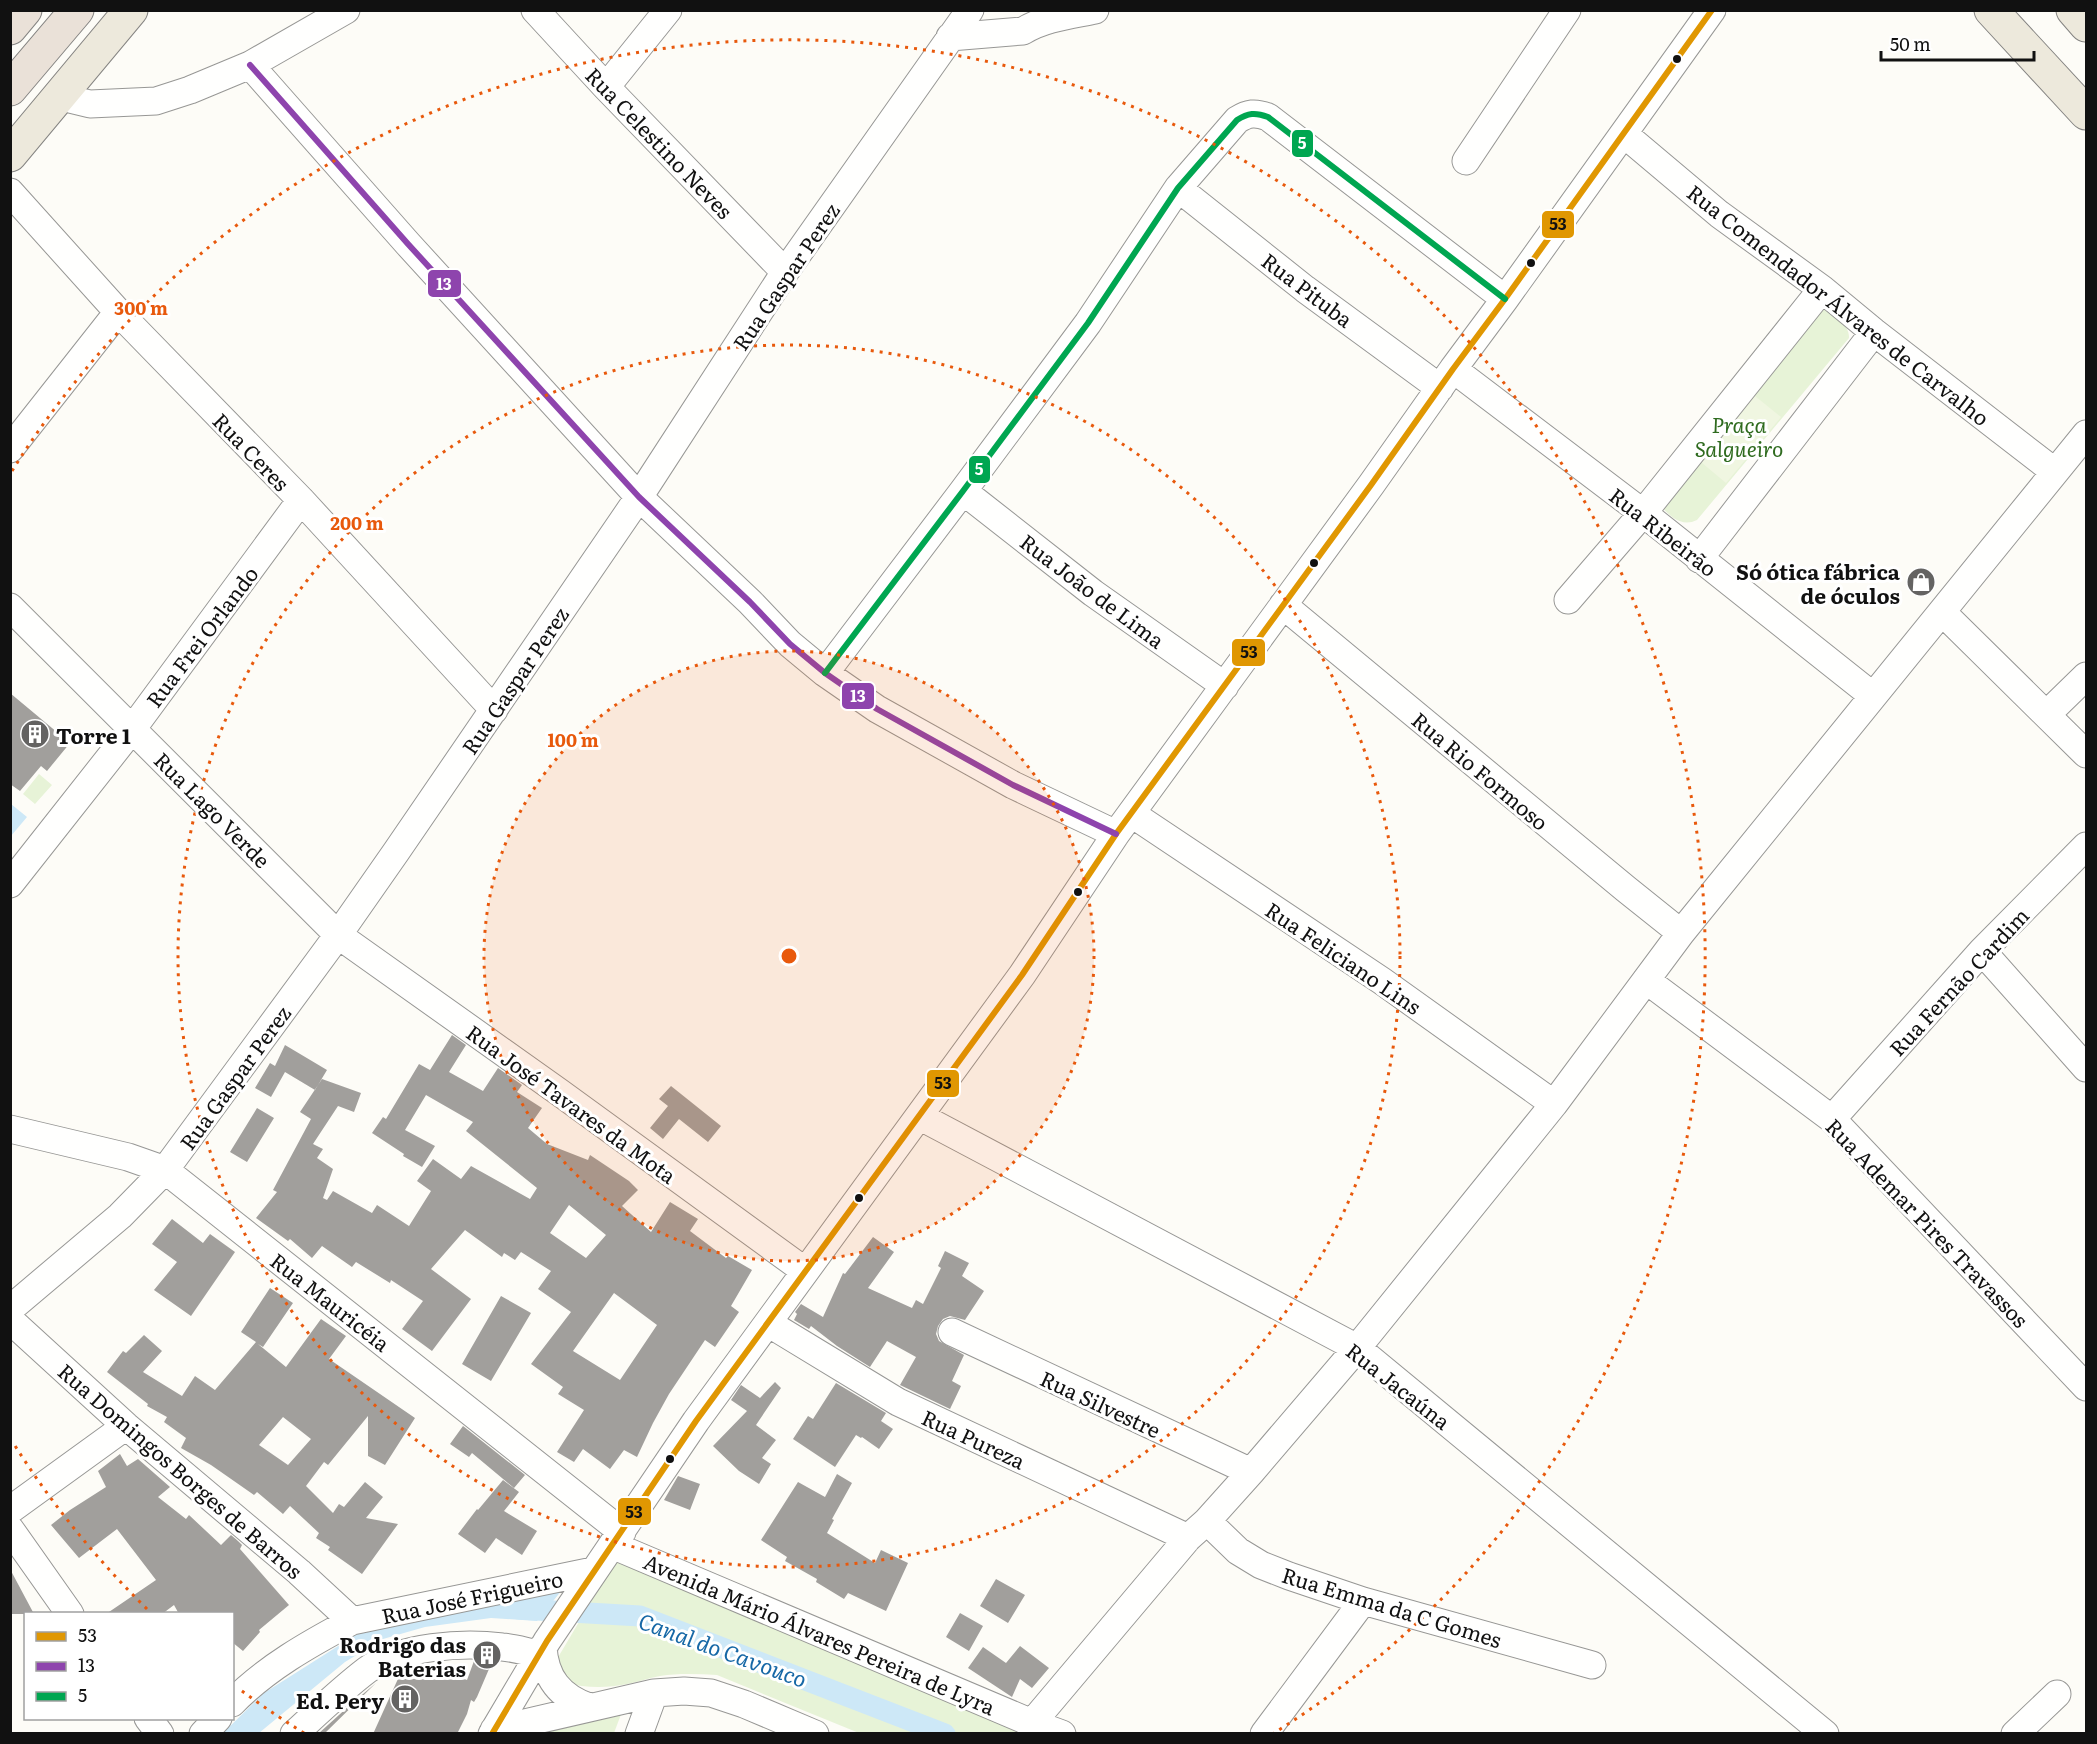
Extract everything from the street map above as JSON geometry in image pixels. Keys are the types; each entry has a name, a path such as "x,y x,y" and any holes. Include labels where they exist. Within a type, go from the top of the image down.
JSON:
{"highway":[{"path":"10,28 25,10"},
{"path":"10,89 77,10"}],"main road":[{"path":"10,155 61,97 131,10"},
{"path":"1990,10 2086,113"},
{"path":"2073,10 2086,25"}],"street":[{"path":"61,97 90,104 156,101 190,90 250,65 346,10"},
{"name":"Rua Celestino Neves","path":"535,10 785,272"},
{"path":"606,87 668,10"},
{"name":"Rua Gaspar Perez","path":"10,1309 120,1216 165,1170 338,935 639,497 785,272 970,10"},
{"path":"950,37 1023,31 1053,19 1095,10"},
{"path":"1466,161 1567,10"},
{"path":"493,1732 543,1647 696,1421 1022,975 1124,824 1712,10"},
{"name":"Rua Feliciano Lins","path":"250,65 408,244 639,497 750,602 790,644 825,673 877,709 1013,785 1124,824 1382,981 1554,1104"},
{"path":"825,673 1088,323 1178,188 1237,120 1246,114 1257,113 1268,117 1505,299"},
{"name":"Rua Comendador Álvares de Carvalho","path":"1624,134 1719,214 1822,289 2055,472"},
{"name":"Rua Pituba","path":"1178,188 1305,290 1446,378"},
{"name":"Rua Ceres","path":"10,192 118,312 301,500 494,710"},
{"path":"1568,600 1643,513 1822,289"},
{"path":"10,449 118,312"},
{"path":"1699,559 1874,332"},
{"name":"Rua Ribeirão","path":"1446,378 1643,513 1873,696"},
{"path":"1032,1723 1357,1348 1554,1104 1681,933 2086,434"},
{"name":"Rua João de Lima","path":"963,491 1093,593 1225,687"},
{"name":"Rua Frei Orlando","path":"10,884 133,728 301,500"},
{"name":"Rua Rio Formoso","path":"1283,605 1681,933"},
{"name":"Rua Lago Verde","path":"10,607 338,935"},
{"path":"1942,612 2086,754"},
{"path":"2047,714 2086,676"},
{"name":"Rua Fernão Cardim","path":"1832,1119 1982,951 2086,846"},
{"name":"Rua José Tavares da Mota","path":"338,935 805,1271"},
{"path":"1982,951 2086,1068"},
{"name":"Rua Ademar Pires Travassos","path":"1646,980 1832,1119 2086,1387"},
{"name":"Rua Jacaúna","path":"919,1116 1357,1348 1825,1734"},
{"name":"Rua Mauricéia","path":"10,1129 118,1154 165,1170 617,1538"},
{"name":"Rua Domingos Borges de Barros","path":"10,1320 126,1426 299,1572 351,1621"},
{"name":"Rua Pureza","path":"768,1323 897,1402 1198,1530"},
{"name":"Rua Silvestre","path":"952,1332 1251,1472"},
{"path":"10,1510 126,1426"},
{"path":"10,1529 69,1612"},
{"name":"Rua Emma da C Gomes","path":"1198,1530 1261,1565 1363,1601 1592,1665"},
{"name":"Avenida Mário Álvares Pereira de Lyra","path":"617,1538 1032,1723 1062,1734"},
{"name":"Rua José Frigueiro","path":"234,1701 252,1683 321,1637 351,1621 590,1576"},
{"path":"1264,1734 1363,1601"},
{"path":"294,1734 368,1669 396,1655 434,1648 471,1645 543,1647"},
{"path":"543,1647 544,1660 555,1685 576,1703 589,1707"},
{"path":"493,1732 654,1693 684,1691 711,1693 744,1704 815,1734"},
{"path":"639,1734 654,1693"},
{"path":"2015,1734 2057,1694"},
{"path":"149,1720 160,1734"},
{"path":"203,1734 217,1720"}],"green space":[{"name":"Praça Salgueiro","path":"1820,308 1830,312 1843,323 1849,333 1849,338 1697,520 1682,522 1673,518 1662,507"},
{"path":"1750,392 1781,417 1726,483 1695,457"},
{"path":"39,774 52,785 35,804 23,794"},
{"path":"618,1562 1042,1733 859,1733 717,1675 667,1675 604,1687 566,1683 554,1664 613,1565"},
{"path":"623,1709 614,1733 495,1734"}],"water":[{"path":"11,804 27,817 11,836"},
{"path":"562,1590 537,1621 491,1618 425,1627 383,1639 345,1662 259,1733 222,1734 264,1693 376,1622"}],"building":[{"name":"Torre 1","path":"10,693 70,743 47,771 41,766 20,791 10,784"},
{"path":"452,1035 466,1045 449,1072 483,1091 498,1068 522,1085 517,1092 542,1108 528,1128 547,1144 588,1160 590,1155 629,1181 638,1190 622,1206 651,1232 670,1202 698,1219 690,1231 726,1258 728,1256 752,1270 731,1306 739,1312 715,1347 705,1340 669,1394 637,1457 624,1450 610,1469 583,1449 574,1462 557,1452 584,1410 558,1394 563,1387 531,1364 571,1312 538,1289 551,1271 521,1252 515,1260 504,1253 502,1257 465,1230 431,1269 471,1299 432,1351 402,1329 423,1301 391,1280 390,1283 356,1262 352,1267 322,1246 312,1258 290,1239 288,1241 256,1218 277,1192 273,1190 311,1119 300,1112 322,1079 361,1093 354,1112 338,1106 313,1144 323,1149 317,1158 333,1169 323,1198 327,1200 333,1191 372,1213 377,1205 409,1226 431,1191 417,1181 433,1159 461,1179 471,1166 530,1199 537,1188 466,1131 473,1122 426,1095 405,1130 435,1146 422,1167 372,1133 383,1117 386,1119 419,1064 430,1070","holes":["569,1205 606,1235 586,1258 550,1233","614,1293 657,1325 620,1380 573,1351"]},
{"path":"285,1045 327,1070 315,1090 285,1072 271,1097 255,1088 270,1063 275,1066"},
{"path":"671,1086 721,1126 708,1142 679,1119 663,1139 650,1128 668,1106 659,1099"},
{"path":"257,1108 274,1118 247,1162 230,1152"},
{"path":"172,1219 203,1243 210,1234 235,1252 191,1316 154,1290 177,1262 152,1244"},
{"path":"873,1237 894,1252 868,1288 912,1308 916,1300 923,1304 941,1268 938,1266 945,1251 969,1263 962,1276 984,1291 965,1320 950,1316 943,1319 938,1326 936,1334 939,1341 964,1355 952,1381 961,1386 950,1409 900,1385 916,1357 887,1341 870,1367 811,1326 809,1329 794,1320 797,1314 795,1312 801,1304 823,1317 843,1273 845,1274"},
{"path":"270,1288 293,1303 263,1347 258,1344 286,1367 321,1319 346,1336 329,1359 415,1418 385,1465 368,1456 368,1416 328,1465 324,1462 306,1486 333,1513 339,1504 344,1507 365,1482 383,1497 366,1518 398,1524 362,1574 328,1550 330,1547 316,1538 319,1533 290,1506 283,1514 257,1492 254,1495 211,1465 181,1448 186,1438 164,1422 167,1417 147,1406 148,1404 107,1372 123,1351 126,1353 144,1335 162,1351 143,1372 182,1396 195,1376 215,1390 256,1342 241,1332","holes":["283,1417 311,1439 288,1465 259,1445"]},
{"path":"501,1296 531,1313 491,1381 462,1364"},
{"path":"775,1382 781,1388 756,1425 776,1440 762,1458 771,1464 759,1484 739,1471 713,1446 747,1411 731,1400 741,1385 760,1398"},
{"path":"836,1383 886,1413 881,1421 893,1429 879,1449 856,1435 835,1467 793,1439 808,1416 813,1419"},
{"path":"463,1426 525,1475 514,1488 472,1453 469,1457 450,1444"},
{"path":"120,1454 127,1466 138,1459 170,1487 158,1497 186,1519 189,1515 221,1545 231,1535 242,1545 240,1549 289,1605 259,1630 260,1632 243,1651 234,1644 234,1612 178,1612 174,1605 165,1612 109,1612 156,1580 117,1529 79,1558 51,1525 106,1487 98,1471"},
{"path":"837,1474 852,1483 827,1533 875,1563 881,1550 908,1563 886,1611 848,1593 844,1599 816,1582 817,1579 785,1561 787,1557 761,1540 798,1482 825,1497"},
{"path":"678,1476 700,1484 690,1510 664,1500"},
{"path":"503,1480 519,1492 504,1511 537,1531 522,1555 496,1538 485,1553 458,1534"},
{"path":"10,1569 33,1612 10,1614"},
{"path":"996,1579 1025,1595 1008,1623 980,1606"},
{"path":"960,1613 983,1626 969,1651 946,1637"},
{"path":"1020,1646 1049,1668 1032,1688 1020,1679 1012,1697 968,1668 983,1647 1006,1663"},
{"path":"474,1661 492,1662 477,1697 474,1702 471,1700 457,1734 373,1734 402,1670 423,1665 430,1666 467,1680"},
{"path":"376,1683 324,1734 318,1734 350,1705"}],"waterway":[{"name":"Canal do Cavouco","path":"519,1609 640,1616 945,1734"}],"transit line":[{"name":"53","path":"492,1734 547,1641 696,1421 1022,975 1116,834 1371,485 1712,10"},
{"name":"13","path":"250,65 408,244 639,497 750,602 790,644 825,673 877,709 1013,785 1116,834"},
{"name":"5","path":"825,673 1088,323 1178,188 1237,120 1255,114 1268,117 1505,299"}],"place":[{"name":"Só ótica fábrica de óculos","path":"1921,582"},
{"name":"Torre 1","path":"35,734"},
{"name":"Rodrigo das Baterias","path":"487,1655"},
{"name":"Ed. Pery","path":"405,1699"}]}
